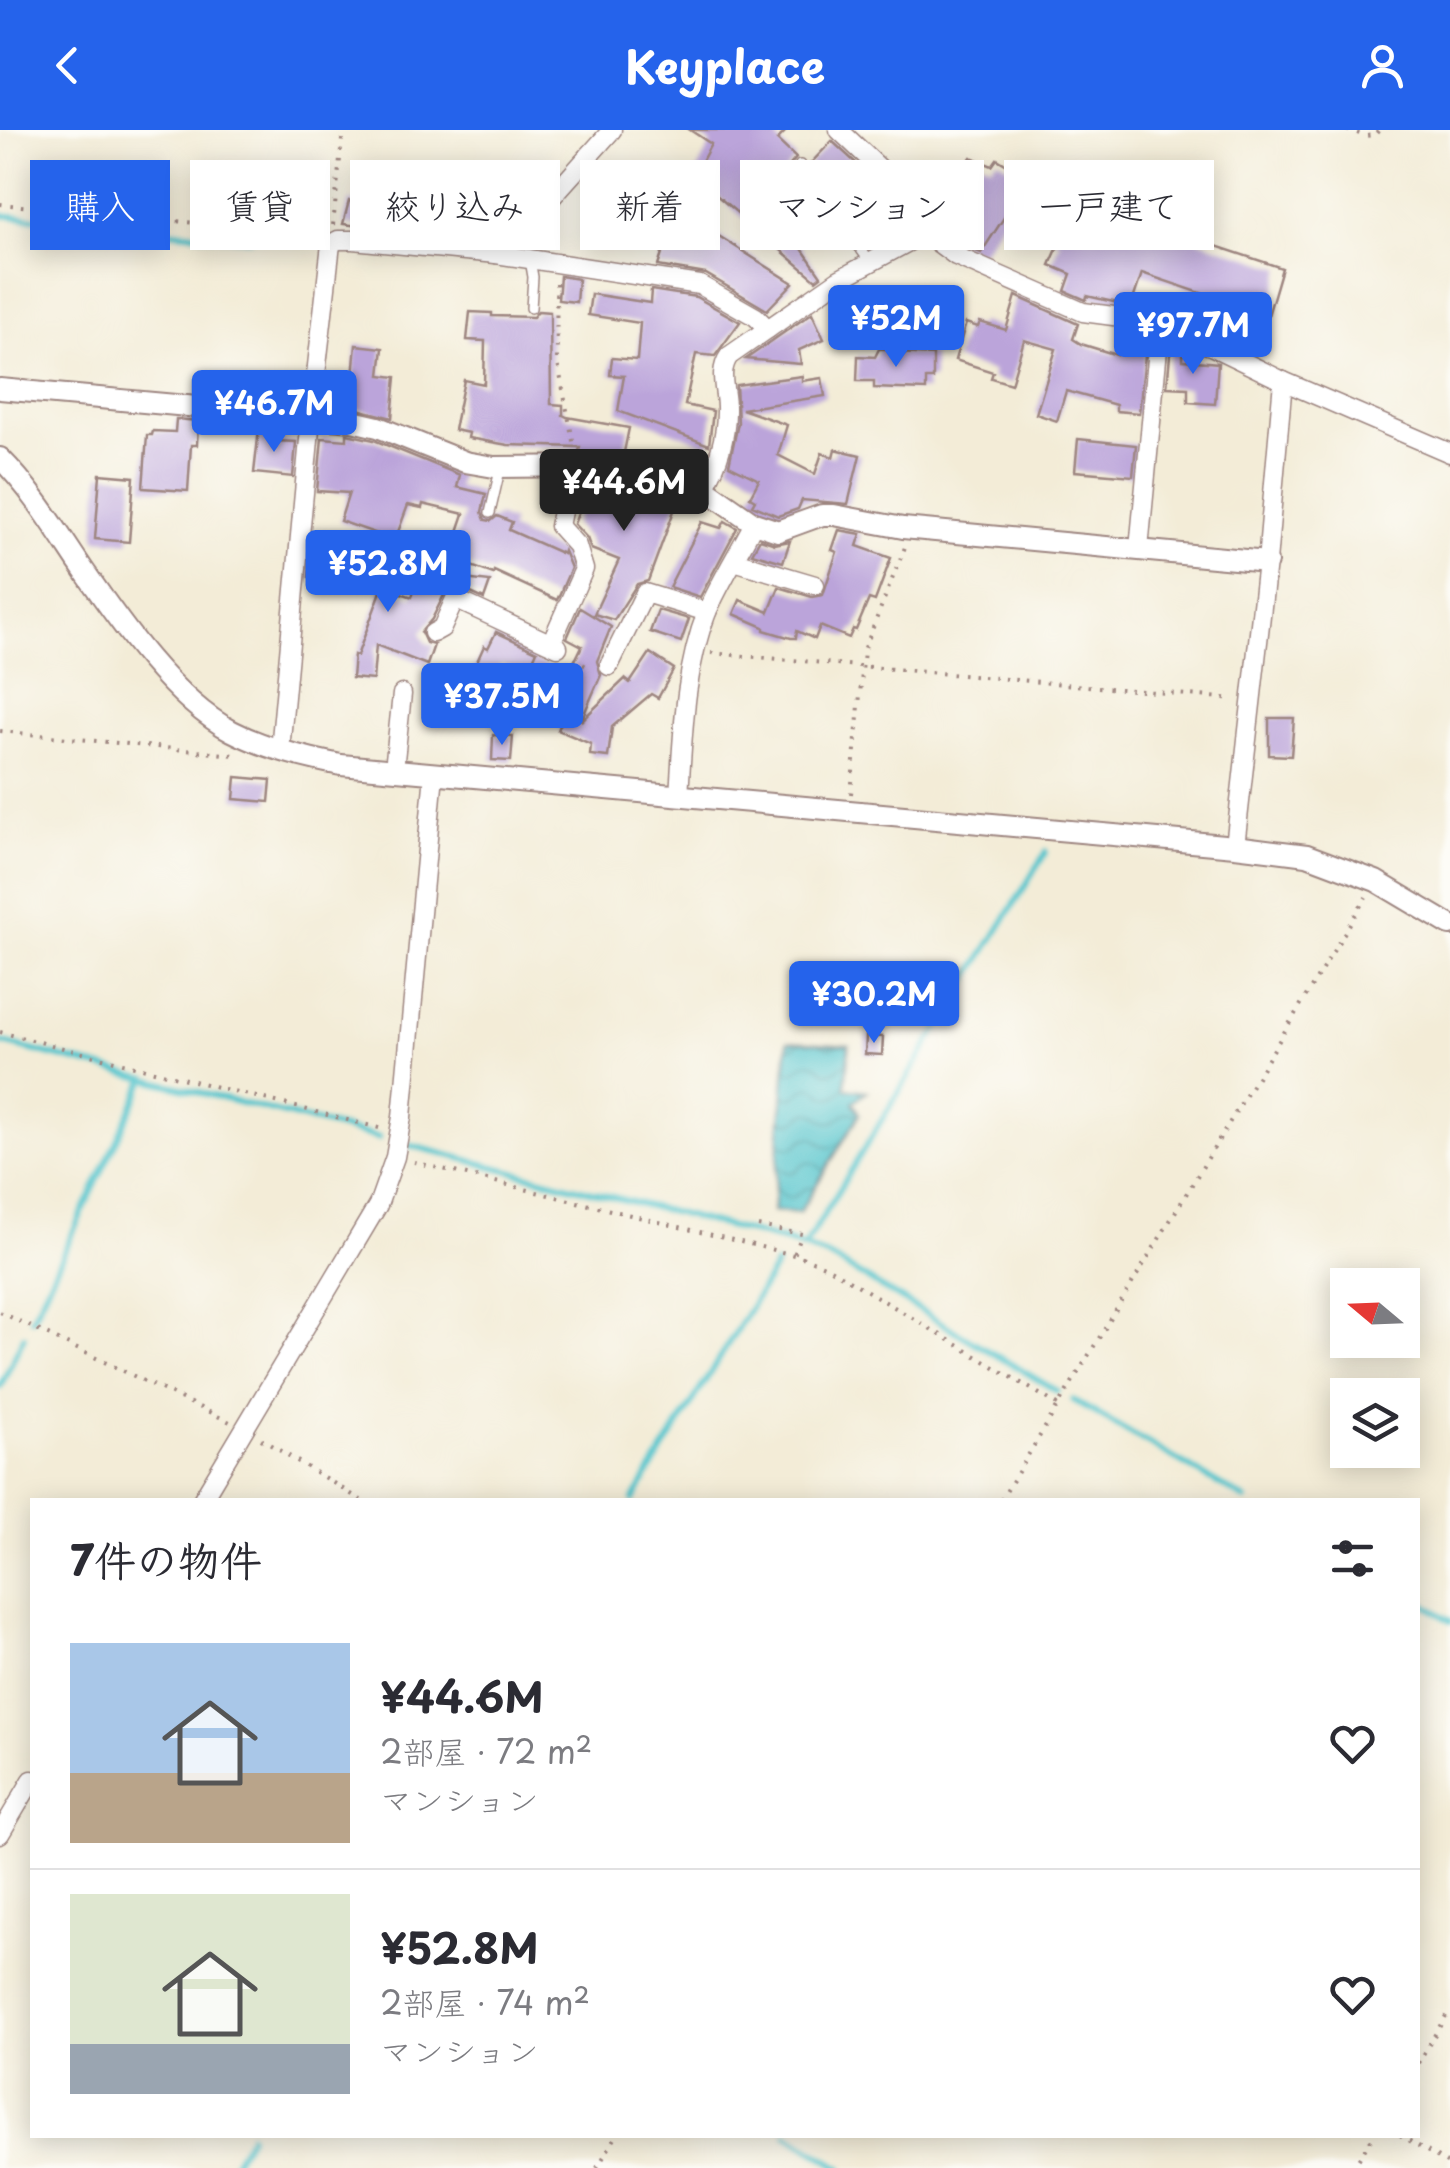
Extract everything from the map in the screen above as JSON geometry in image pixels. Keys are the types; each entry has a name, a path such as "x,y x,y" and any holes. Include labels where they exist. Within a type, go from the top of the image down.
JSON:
{"street":[{"path":"496,254 612,130"},
{"path":"839,130 871,160"},
{"path":"270,746 332,244 353,240 529,257 700,284 756,317 768,329"},
{"path":"704,488 716,468 723,442 724,363 728,356 838,280 892,250"},
{"path":"948,250 1083,312 1136,319 1213,346 1283,382 1450,453"},
{"path":"1139,549 1160,328"},
{"path":"1235,846 1268,562 1283,382"},
{"path":"0,388 378,427 439,454 500,467 580,466 654,475 681,486 704,488 754,522 778,531 822,515 834,515 911,529 1268,562"},
{"path":"0,458 25,483 124,629 204,712 230,730 305,758 341,765 1307,855 1376,881 1450,925"},
{"path":"433,633 442,628 455,599 555,645 584,568 577,546 559,526 580,466"},
{"path":"679,796 684,716 696,652 708,612 754,522"},
{"path":"734,562 815,585"},
{"path":"609,666 644,593 708,612"},
{"path":"394,769 402,694"},
{"path":"203,1498 378,1205 395,1157 434,774"},
{"path":"0,1834 30,1783"}],"lane":[{"path":"861,250 870,262"},
{"path":"529,257 533,277 530,308"},
{"path":"490,513 500,467"}],"path":[{"path":"0,204 247,228 276,238 332,244 343,130"},
{"path":"1348,130 1366,136 1379,130"},
{"path":"556,261 556,359 580,466"},
{"path":"849,811 860,666 911,529"},
{"path":"555,645 584,667 602,670 609,666"},
{"path":"696,652 1252,700"},
{"path":"0,731 237,756 270,746"},
{"path":"1002,1498 1376,881"},
{"path":"0,1032 400,1133"},
{"path":"395,1157 795,1253 827,1267 1058,1405"},
{"path":"758,1226 802,1234 795,1253"},
{"path":"0,1312 245,1429 358,1498"},
{"path":"1420,2059 1450,2009"},
{"path":"597,2168 615,2138"},
{"path":"1353,2168 1372,2138"},
{"path":"1405,2138 1450,2166"}],"water":[{"path":"788,1041 849,1045 845,1088 868,1091 853,1102 860,1114 799,1213 773,1211"}],"building":[{"path":"690,130 787,130 777,140 796,158 740,160 740,215 720,198 720,160 702,160 711,144"},
{"path":"832,141 853,160 814,160"},
{"path":"997,159 1004,163 1004,218 984,248 984,163 992,166"},
{"path":"349,201 350,201 350,225 343,224"},
{"path":"720,237 793,283 767,310 706,274 658,266 663,250 720,250"},
{"path":"1214,245 1282,268 1265,326 1219,312 1221,304 1212,302 1213,297 1142,273 1131,306 1087,296 1086,300 1065,291 1071,274 1050,265 1057,250 1214,250"},
{"path":"781,250 803,250 821,276 816,280"},
{"path":"560,276 578,279 576,302 558,300"},
{"path":"651,290 696,297 740,322 715,356 696,354 685,405 713,411 709,445 618,411 624,376 610,375 612,358 637,360 640,323 588,315 591,294 650,303"},
{"path":"884,292 888,313 842,320 839,299"},
{"path":"1016,296 1078,324 1073,339 1081,344 1117,355 1120,329 1147,336 1139,413 1116,411 1116,405 1066,391 1057,421 1036,414 1056,349 1024,340 1011,384 991,378 993,372 955,360 966,323 978,327 980,322 1006,330"},
{"path":"538,311 550,312 551,404 563,405 563,415 567,417 629,428 623,457 579,452 580,447 508,445 468,438 469,433 454,430 464,380 484,384 485,341 467,340 470,312 533,317"},
{"path":"812,313 824,339 799,350 801,364 746,359"},
{"path":"356,345 383,348 380,375 396,377 392,418 350,407"},
{"path":"1171,345 1183,350 1183,360 1218,363 1215,404 1188,402 1188,388 1167,387"},
{"path":"879,349 933,355 933,379 926,379 926,390 874,388 874,381 857,381 858,356 875,357"},
{"path":"802,376 802,381 822,378 825,396 742,409 787,425 778,455 815,474 822,453 833,457 835,449 860,455 848,504 802,500 798,509 778,516 752,505 755,500 750,497 759,480 729,465 738,423 736,385"},
{"path":"176,419 198,421 197,445 191,445 188,491 143,488 147,435 153,431 175,432"},
{"path":"259,429 276,430 275,441 296,442 293,477 254,473"},
{"path":"347,434 374,440 460,475 457,487 486,494 482,512 485,520 497,516 512,522 509,530 563,554 564,551 571,568 557,600 494,571 493,574 449,558 464,514 423,504 422,508 408,505 395,540 340,521 349,493 317,491 322,438 347,440"},
{"path":"1078,439 1136,445 1133,476 1075,471"},
{"path":"100,474 134,477 129,542 95,539"},
{"path":"581,480 629,485 647,492 650,488 678,500 648,581 637,584 614,620 594,614 619,560 591,549 574,524 584,498 578,497"},
{"path":"725,521 737,528 700,597 669,587 702,522 721,528"},
{"path":"839,530 861,534 857,546 891,558 875,601 869,599 849,638 820,626 815,639 797,631 796,638 791,638 764,630 734,614 740,600 769,612 779,587 812,597 823,595 837,552 832,550"},
{"path":"760,539 775,544 790,541 783,562 752,553"},
{"path":"311,560 389,570 384,587 412,597 417,583 447,589 421,632 426,643 434,645 427,665 376,645 373,680 352,678 354,655 357,656 383,586 309,577"},
{"path":"438,576 490,582 484,599 436,582"},
{"path":"580,608 611,627 597,661 601,675 581,721 625,679 630,683 650,653 674,669 658,698 651,694 612,727 608,757 590,755 591,744 558,730 570,702 538,686 539,682 501,664 490,686 470,677 484,646 488,648 496,632 537,651 533,660 568,675 582,646 567,638"},
{"path":"658,610 689,619 681,642 650,632"},
{"path":"1269,718 1294,718 1291,756 1269,755"},
{"path":"493,735 513,736 511,761 492,760"},
{"path":"236,777 271,780 269,802 234,799"},
{"path":"866,1036 883,1037 882,1055 865,1054"}],"waterway":[{"path":"0,215 190,233"},
{"path":"804,1247 1046,852"},
{"path":"0,1042 379,1138"},
{"path":"32,1319 146,1078"},
{"path":"405,1144 785,1241 828,1256 1057,1391"},
{"path":"634,1498 776,1265"},
{"path":"0,1387 24,1336"},
{"path":"1073,1400 1243,1498"},
{"path":"1420,1601 1450,1621"},
{"path":"230,2168 248,2138"},
{"path":"792,2138 841,2168"}]}
